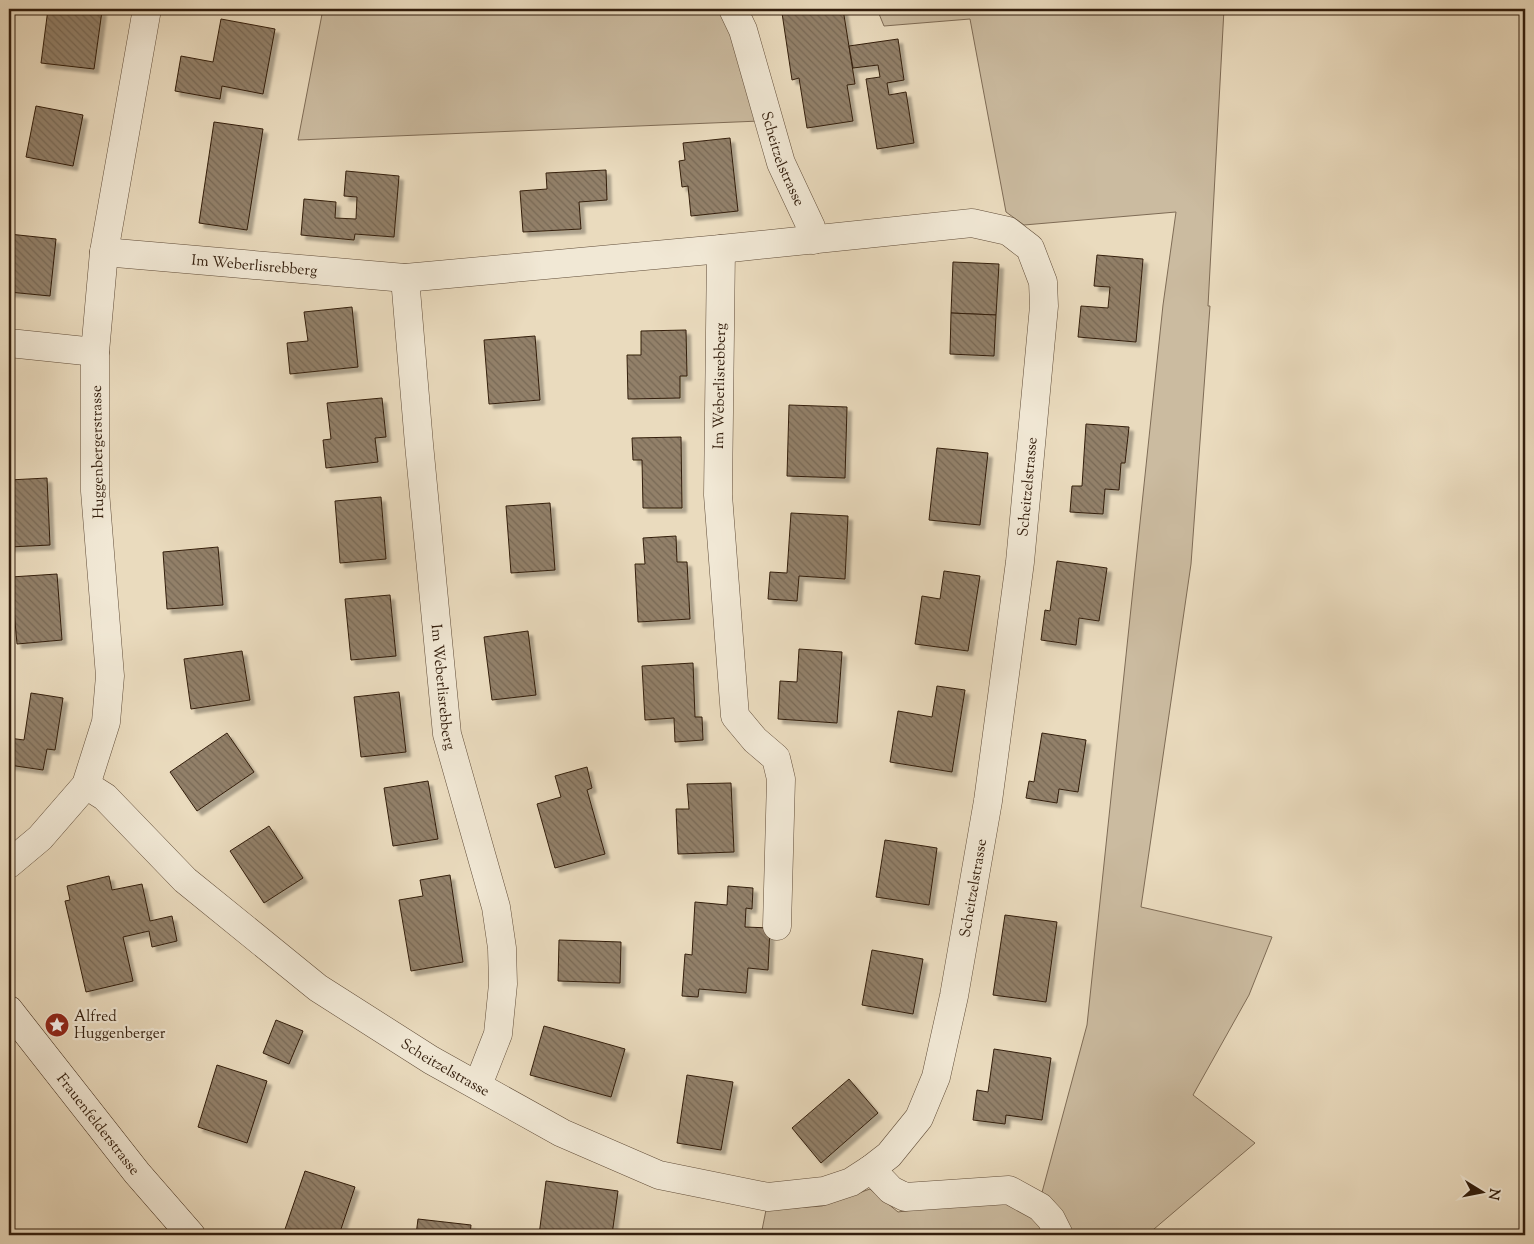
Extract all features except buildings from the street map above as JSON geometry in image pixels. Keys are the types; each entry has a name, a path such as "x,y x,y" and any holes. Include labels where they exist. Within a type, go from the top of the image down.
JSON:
{"street":[{"name":"Huggenbergerstrasse","path":"9,864 40,838 86,785 106,722 110,676 95,491 95,352 104,252 147,9"},
{"name":"Scheitzelstrasse","path":"86,785 111,803 185,880 318,988 431,1060 478,1084 562,1133 659,1175 768,1197 824,1191 851,1182 889,1155 919,1118 936,1077 954,996 988,801 1020,562 1044,306 1042,282 1030,248 1008,230 972,223 813,240 811,227 781,163 745,37 733,9"},
{"name":"Im Weberlisrebberg","path":"104,252 405,278 813,240"},
{"name":"Im Weberlisrebberg","path":"721,249 718,495 735,716 755,740 776,758 781,779 777,926"},
{"name":"Im Weberlisrebberg","path":"405,278 447,734 496,907 502,948 503,984 498,1034 478,1084"},
{"path":"9,343 95,352"},
{"name":"Frauenfelderstrasse","path":"9,1010 136,1173 192,1235"},
{"path":"871,1169 891,1190 905,1197 1009,1190 1040,1207 1051,1219 1059,1235"}],"shaded area":[{"path":"323,9 723,9 760,121 298,140"},
{"path":"877,9 1224,9 1208,306 1210,306 1191,564 1141,907 1272,937 1249,995 1193,1095 1255,1143 1147,1235 761,1235 766,1210 822,1206 870,1189 898,1212 1003,1197 1037,1211 1087,1025 1163,305 1176,212 1024,225 1006,212 970,19 884,26"}],"place":[{"name":"Alfred Huggenberger","path":"57,1025"}]}
